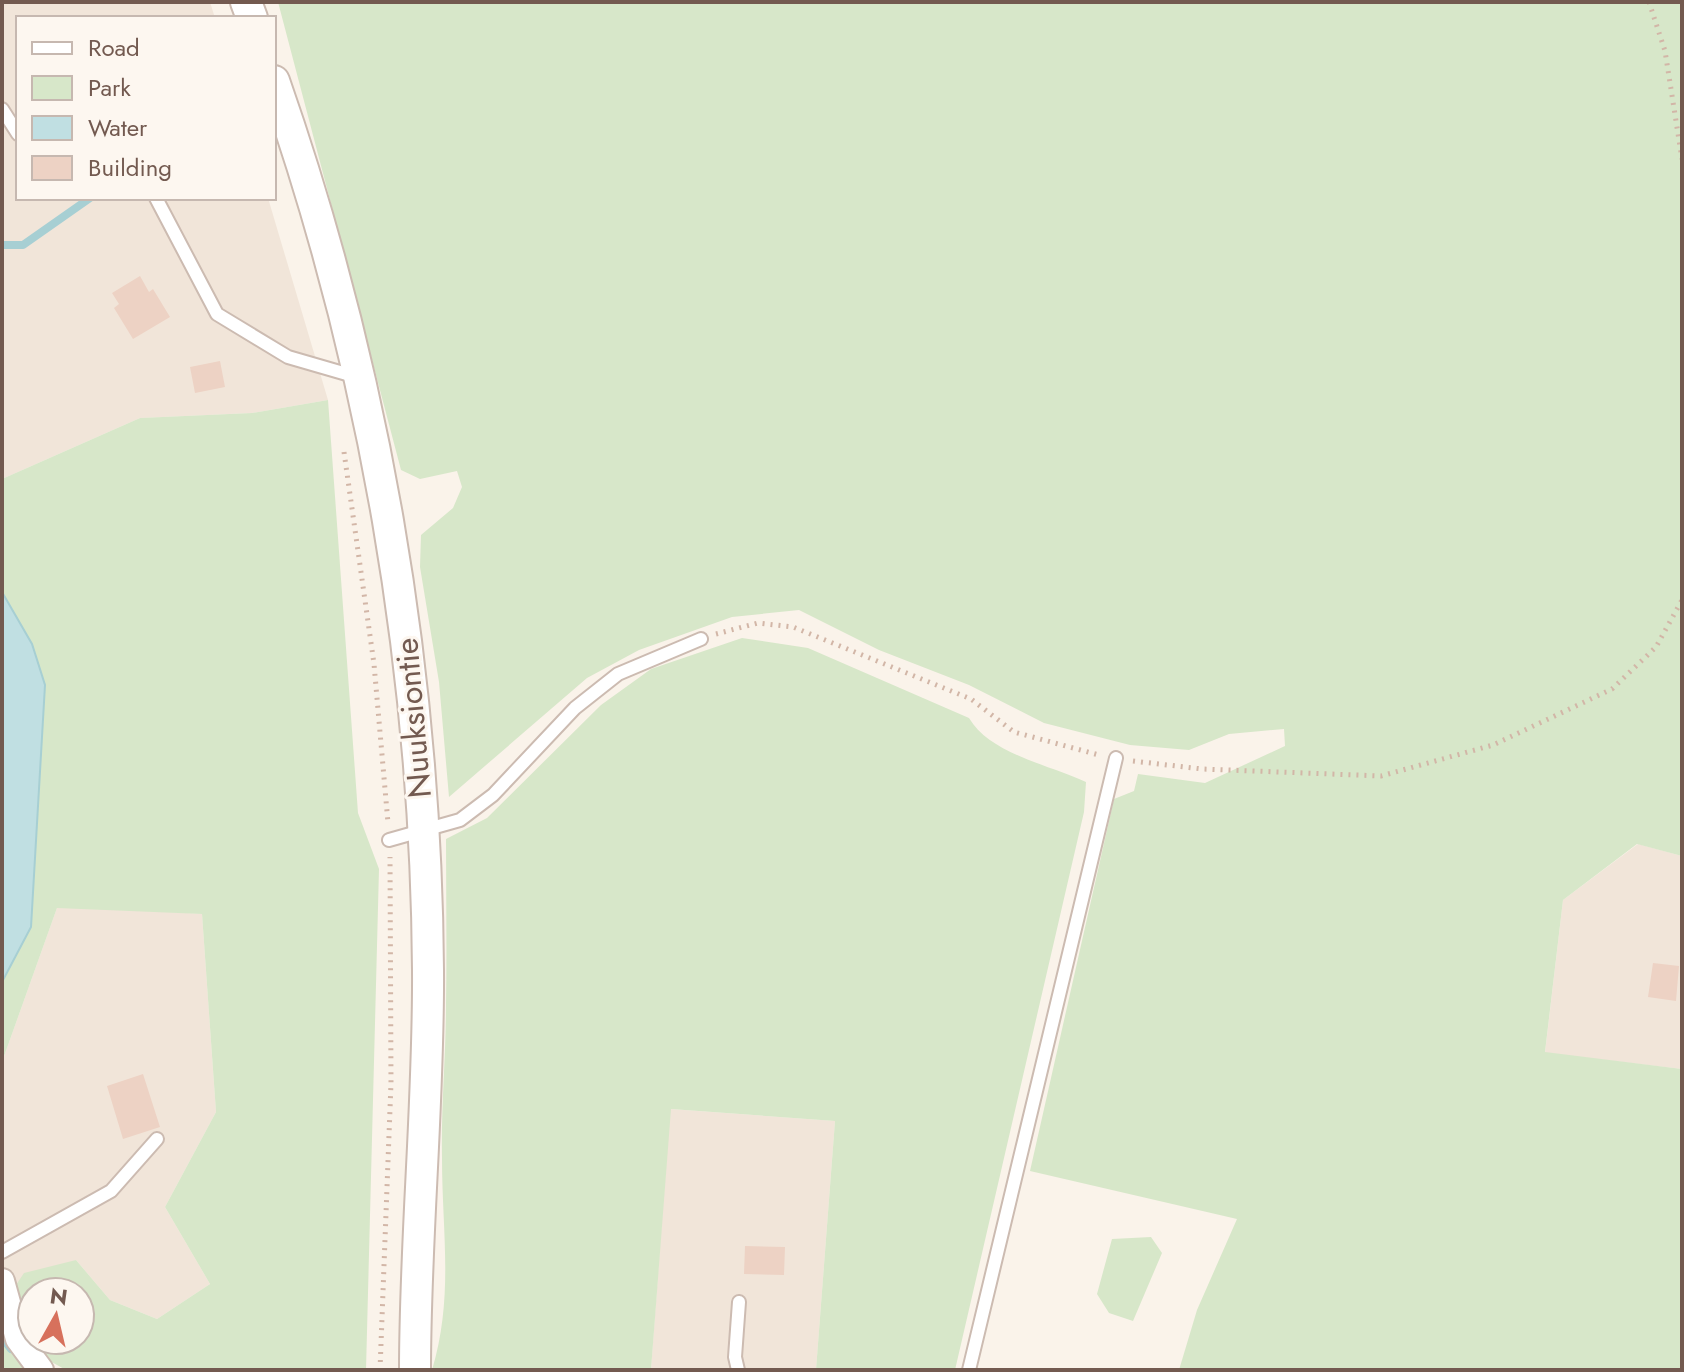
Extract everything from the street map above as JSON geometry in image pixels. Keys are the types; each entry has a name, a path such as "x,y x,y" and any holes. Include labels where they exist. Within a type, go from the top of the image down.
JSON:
{"street":[{"name":"Nuuksiontie","path":"276,87 326,246 360,378 410,659 423,830 428,971 415,1370"},
{"path":"2,1281 18,1339 41,1370"}],"lane":[{"path":"2,109 16,131"},
{"path":"157,200 217,314 288,357 360,378"},
{"path":"389,840 460,820 493,795 575,708 618,674 701,639"},
{"path":"969,1370 1116,758"},
{"path":"2,1252 111,1191 157,1139"},
{"path":"738,1370 735,1357 739,1302"}],"path":[{"path":"1649,2 1665,51 1682,159"},
{"path":"343,445 374,664 389,840 391,1083 380,1370"},
{"path":"701,639 758,623 793,627 971,699 1014,732 1062,748 1202,769 1381,776 1493,745 1612,689 1656,647 1682,600"}],"shaded area":[{"path":"2,2 210,2 214,16 16,16 16,200 269,200 328,400 252,413 140,418 2,479"},
{"path":"1638,844 1682,856 1682,1069 1545,1053 1563,900"},
{"path":"92,907 202,914 216,1112 165,1207 210,1284 157,1319 110,1300 96,1284 96,1276 90,1276 76,1260 50,1276 16,1276 16,1297 2,1306 2,1062 57,908"},
{"path":"670,1109 835,1121 816,1370 651,1370"}],"green space":[{"path":"278,2 1682,2 1682,856 1637,844 1563,900 1545,1052 1682,1069 1682,1370 1179,1370 1197,1310 1237,1219 1030,1171 1114,799 1134,791 1138,774 1205,783 1285,746 1284,729 1229,734 1189,750 1130,745 1044,723 969,685 879,650 799,610 732,617 639,650 587,678 449,797 439,682 420,567 421,535 453,508 462,487 457,471 420,479 401,470"},
{"path":"328,400 358,813 379,869 366,1370 66,1370 48,1360 37,1370 2,1370 2,1306 16,1285 16,1356 96,1356 96,1284 110,1300 157,1319 210,1284 165,1207 216,1112 202,914 57,908 2,1062 2,982 31,927 45,685 32,644 2,592 2,479 140,418 252,413"},
{"path":"742,638 808,648 969,718 991,741 1006,750 1086,782 1084,812 955,1370 816,1370 835,1121 671,1109 651,1370 432,1370 439,1343 445,1290 442,1139 446,1023 446,839 487,818 601,705 651,669"},
{"path":"1151,1237 1162,1253 1133,1321 1109,1313 1097,1294 1112,1239"},
{"path":"76,1260 90,1276 22,1276 24,1273"}],"water":[{"path":"2,592 32,644 45,685 31,927 2,982"}],"building":[{"path":"140,276 149,292 153,289 170,317 133,339 114,308 119,304 112,293"},
{"path":"220,361 225,387 195,393 190,367"},
{"path":"1653,963 1679,966 1676,1001 1648,997"},
{"path":"143,1074 160,1127 123,1139 107,1086"},
{"path":"745,1246 785,1247 784,1275 744,1274"}],"waterway":[{"path":"2,245 23,245 87,200"},
{"path":"2,1337 11,1349"}]}
